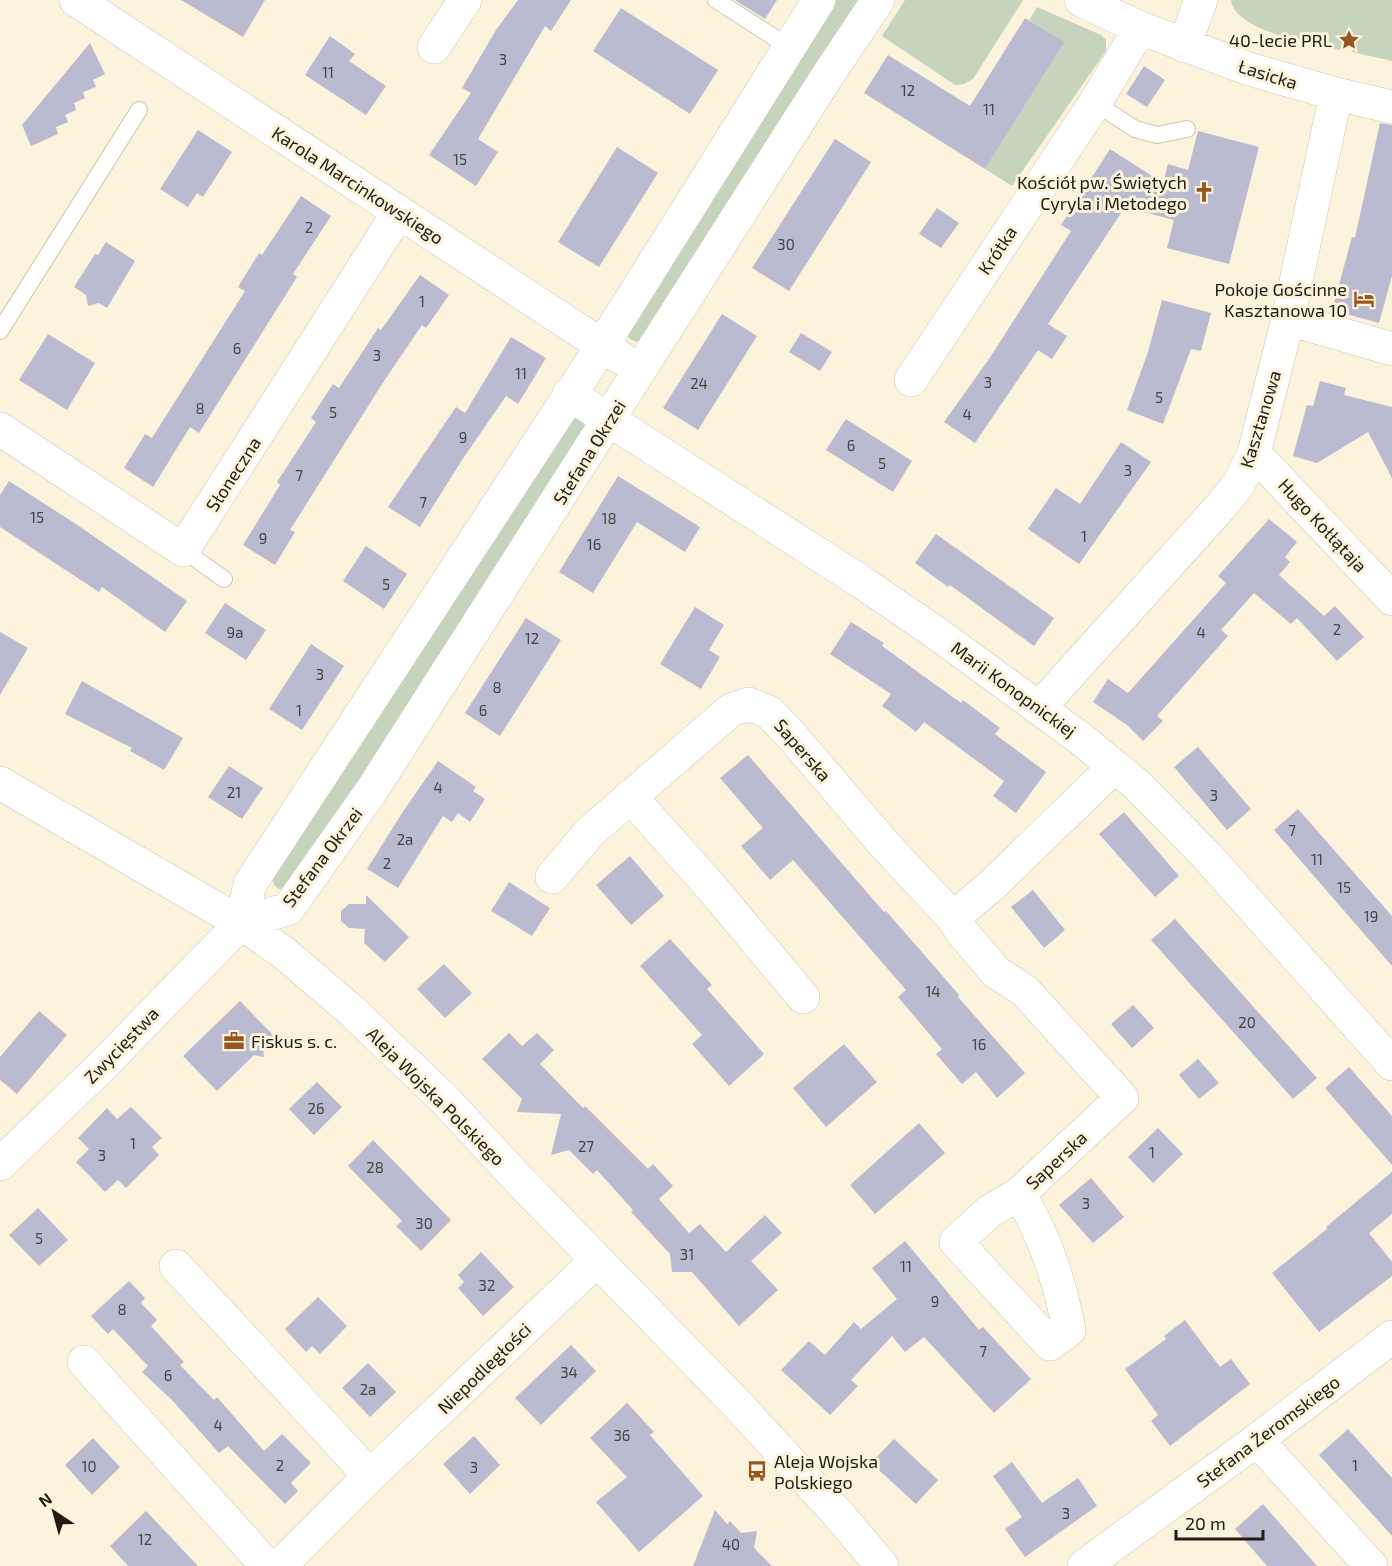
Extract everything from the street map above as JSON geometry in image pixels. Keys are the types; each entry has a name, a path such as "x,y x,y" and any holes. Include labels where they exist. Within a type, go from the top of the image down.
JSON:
{"street":[{"name":"Karola Marcinkowskiego","path":"76,0 640,369"},
{"path":"434,47 465,0"},
{"path":"241,923 250,884 602,346 819,0"},
{"name":"Stefana Okrzei","path":"241,923 288,909 372,790 878,0"},
{"name":"Łasicka","path":"1082,0 1140,28 1248,69 1392,107"},
{"path":"1184,46 1201,0"},
{"name":"Krótka","path":"911,380 1095,103 1140,28"},
{"name":"Kasztanowa","path":"1039,708 1221,507 1238,485 1254,453 1288,319 1336,94"},
{"name":"Słoneczna","path":"183,550 399,212"},
{"path":"1288,319 1392,349"},
{"name":"Marii Konopnickiej","path":"569,394 863,583 1082,739 1136,784 1207,856 1392,1064"},
{"path":"0,429 183,550"},
{"name":"Hugo Kołłątaja","path":"1254,453 1392,598"},
{"name":"Saperska","path":"552,877 590,832 730,710 749,704 769,712 884,844 953,918 996,972 1025,991 1122,1098 1019,1194"},
{"path":"953,918 999,879 1114,767"},
{"name":"Aleja Wojska Polskiego","path":"0,783 241,923 284,953 444,1099 736,1403 839,1515 882,1566"},
{"path":"630,796 711,887 803,997"},
{"name":"Zwycięstwa","path":"0,1164 100,1068 241,923"},
{"name":"Niepodległości","path":"280,1566 370,1476 597,1260"},
{"path":"176,1266 370,1476"},
{"name":"Stefana Żeromskiego","path":"1084,1566 1257,1440 1392,1337"},
{"path":"84,1362 267,1566"},
{"path":"1257,1440 1371,1566"}],"lane":[{"path":"716,0 789,47"},
{"path":"1095,103 1135,129 1157,135 1187,129"},
{"path":"0,331 139,110"},
{"path":"183,550 224,579"}],"green space":[{"path":"833,0 865,0 643,340 637,342 630,339 625,332"},
{"path":"905,0 1023,0 973,79 964,84 955,85 882,36"},
{"path":"1231,0 1392,0 1392,61 1352,52 1353,43 1342,41 1340,50 1295,40 1260,28 1236,11"},
{"path":"1037,7 1101,35 1106,40 1106,51 1012,186 985,169 1063,42 1029,20"},
{"path":"577,417 582,420 587,429 293,888 283,890 278,888 272,880 566,418"}],"building":[{"path":"181,0 265,0 243,37"},
{"path":"518,0 571,0 551,31 545,26 478,139 498,152 476,186 429,155 471,93 462,88 496,30"},
{"path":"735,0 777,0 765,19"},
{"path":"621,8 718,70 690,114 593,51"},
{"path":"1025,18 1064,42 985,169 864,93 888,55 970,106"},
{"path":"330,36 355,54 349,61 386,86 366,115 305,75"},
{"path":"90,43 105,74 93,80 96,87 83,92 85,98 74,103 76,110 65,115 68,122 56,127 58,134 31,146 22,125"},
{"path":"1144,66 1165,80 1147,107 1126,94"},
{"path":"1380,123 1392,125 1392,276 1379,323 1332,310 1352,237 1355,238"},
{"path":"198,130 232,152 203,197 197,193 188,207 160,189"},
{"path":"1198,131 1259,147 1229,264 1167,248 1174,220 1125,207 1048,324 1067,336 1052,359 1038,350 975,443 944,422 989,359 1071,231 1061,225 1110,149 1163,183 1168,164 1188,170"},
{"path":"835,139 871,162 789,291 752,268"},
{"path":"617,147 658,173 599,267 558,242"},
{"path":"301,196 331,216 293,274 297,277 199,433 190,427 153,487 124,468 145,434 152,438 245,291 238,287 259,253 262,255"},
{"path":"937,208 959,223 941,248 919,234"},
{"path":"106,242 135,261 107,308 99,303 88,306 86,295 74,287 95,254 98,255"},
{"path":"420,275 449,295 426,328 422,325 384,381 290,530 295,532 275,565 243,545 280,485 277,482 316,422 311,418 333,384 339,388 378,328 381,330"},
{"path":"1162,300 1211,313 1201,351 1191,349 1163,424 1127,410 1148,352"},
{"path":"722,314 757,336 698,430 663,408"},
{"path":"801,333 832,352 820,371 789,352"},
{"path":"48,334 95,363 67,410 19,380"},
{"path":"511,337 546,358 518,404 506,396 420,527 388,507 456,407 465,413"},
{"path":"1320,381 1346,388 1344,395 1392,407 1392,478 1368,432 1317,463 1293,456 1307,405 1313,406"},
{"path":"846,419 912,461 893,492 826,450"},
{"path":"1121,442 1151,462 1079,564 1028,529 1056,488 1080,504"},
{"path":"618,476 700,527 685,552 637,522 593,593 559,572"},
{"path":"9,481 187,601 165,632 102,587 99,592 0,527 0,495"},
{"path":"1269,519 1297,542 1285,557 1290,562 1279,575 1324,616 1335,606 1364,637 1337,661 1297,618 1291,624 1254,593 1221,630 1228,636 1157,716 1163,721 1143,741 1127,725 1093,702 1108,679 1128,693 1226,583 1218,576"},
{"path":"936,534 1054,618 1034,646 950,585 948,587 915,563"},
{"path":"366,546 407,574 384,609 343,581"},
{"path":"225,603 266,630 246,660 205,633"},
{"path":"695,607 724,625 709,650 720,657 701,689 660,664"},
{"path":"526,618 561,640 500,736 465,713"},
{"path":"851,622 884,643 882,646 961,703 963,700 1000,728 995,734 1046,772 1016,813 993,796 1004,781 924,722 916,732 882,706 891,694 830,654"},
{"path":"0,632 28,648 0,695"},
{"path":"311,644 344,666 302,730 269,709"},
{"path":"82,681 183,738 164,770 130,751 132,748 65,714"},
{"path":"1198,747 1251,809 1227,830 1174,767"},
{"path":"748,755 1025,1073 997,1098 976,1072 962,1084 936,1054 942,1049 898,997 906,990 793,860 770,880 741,846 763,828 720,778"},
{"path":"438,761 476,787 473,791 485,799 470,822 458,813 452,822 443,816 398,888 367,869"},
{"path":"229,766 263,788 242,819 208,797"},
{"path":"1298,809 1392,916 1392,966 1274,830"},
{"path":"1124,812 1179,876 1155,897 1099,834"},
{"path":"630,856 664,896 631,925 596,885"},
{"path":"509,882 550,908 532,936 491,911"},
{"path":"1033,890 1065,930 1044,948 1011,907"},
{"path":"366,895 409,937 385,962 364,943 365,929 349,928 341,921 341,911 349,904 366,904"},
{"path":"1175,919 1317,1078 1293,1099 1151,940"},
{"path":"670,939 712,985 707,989 764,1054 729,1086 692,1044 702,1035 640,966"},
{"path":"444,964 472,993 445,1018 417,989"},
{"name":"Fiskus s. c.","path":"240,1001 274,1036 263,1047 264,1057 254,1055 217,1091 183,1056"},
{"path":"1133,1005 1154,1028 1132,1048 1111,1024"},
{"path":"39,1011 67,1035 17,1094 0,1080 0,1057"},
{"path":"509,1033 522,1046 537,1033 554,1050 540,1064 648,1169 653,1164 673,1186 659,1199 689,1233 700,1224 726,1252 765,1215 782,1233 751,1261 778,1290 739,1326 692,1272 672,1272 670,1254 631,1212 633,1210 597,1170 593,1174 569,1150 551,1155 561,1114 517,1112 522,1099 482,1059"},
{"path":"844,1044 877,1082 826,1127 793,1088"},
{"path":"1198,1059 1219,1083 1199,1099 1179,1075"},
{"path":"1349,1067 1392,1116 1392,1165 1325,1088"},
{"path":"317,1082 342,1107 314,1135 289,1109"},
{"path":"131,1107 162,1138 152,1147 159,1155 126,1188 118,1180 105,1192 76,1162 89,1149 78,1138 107,1108 117,1119"},
{"path":"919,1123 945,1153 875,1214 850,1185"},
{"path":"1158,1128 1183,1154 1153,1183 1128,1157"},
{"path":"373,1140 451,1220 421,1251 396,1226 402,1221 348,1166"},
{"path":"1392,1172 1392,1214 1369,1233 1392,1262 1392,1276 1319,1332 1272,1273"},
{"path":"1091,1178 1124,1217 1093,1243 1059,1205"},
{"path":"38,1208 68,1240 39,1266 9,1235"},
{"path":"905,1241 979,1330 983,1327 1031,1379 994,1413 924,1337 905,1352 892,1336 851,1380 858,1386 830,1415 781,1370 809,1341 825,1355 854,1322 861,1329 897,1299 872,1268"},
{"path":"481,1252 514,1287 483,1316 458,1288 464,1282 458,1275"},
{"path":"129,1281 145,1298 141,1303 157,1320 151,1326 184,1362 180,1365 214,1400 217,1397 264,1451 282,1434 311,1463 291,1483 298,1491 285,1504 228,1446 219,1453 172,1400 142,1372 148,1366 113,1329 108,1334 91,1316"},
{"path":"318,1297 347,1326 320,1354 312,1346 306,1352 285,1329"},
{"path":"1185,1320 1220,1367 1231,1359 1250,1384 1170,1446 1151,1421 1158,1415 1125,1369 1166,1339 1164,1336"},
{"path":"571,1345 596,1371 541,1425 515,1398"},
{"path":"368,1363 396,1392 370,1417 342,1388"},
{"path":"627,1403 654,1432 650,1435 703,1496 639,1552 596,1502 627,1477 590,1438"},
{"path":"1348,1429 1392,1478 1392,1536 1319,1455"},
{"path":"474,1436 500,1465 470,1494 443,1464"},
{"path":"93,1438 120,1467 92,1495 65,1465"},
{"path":"894,1439 938,1480 916,1504 871,1463"},
{"path":"1012,1462 1042,1503 1078,1478 1097,1506 1025,1557 1005,1529 1022,1517 993,1476"},
{"path":"1263,1504 1317,1566 1267,1566 1235,1529"},
{"path":"715,1510 727,1524 730,1521 741,1533 757,1531 754,1548 772,1566 693,1566"},
{"path":"146,1511 198,1566 128,1566 110,1546"}],"place":[{"name":"40-lecie PRL","path":"1349,40"},
{"name":"Kościół pw. Świętych Cyryla i Metodego","path":"1204,192"},
{"name":"Pokoje Gościnne Kasztanowa 10","path":"1364,299"},
{"name":"Fiskus s. c.","path":"234,1041"},
{"name":"Aleja Wojska Polskiego","path":"757,1471"}]}
